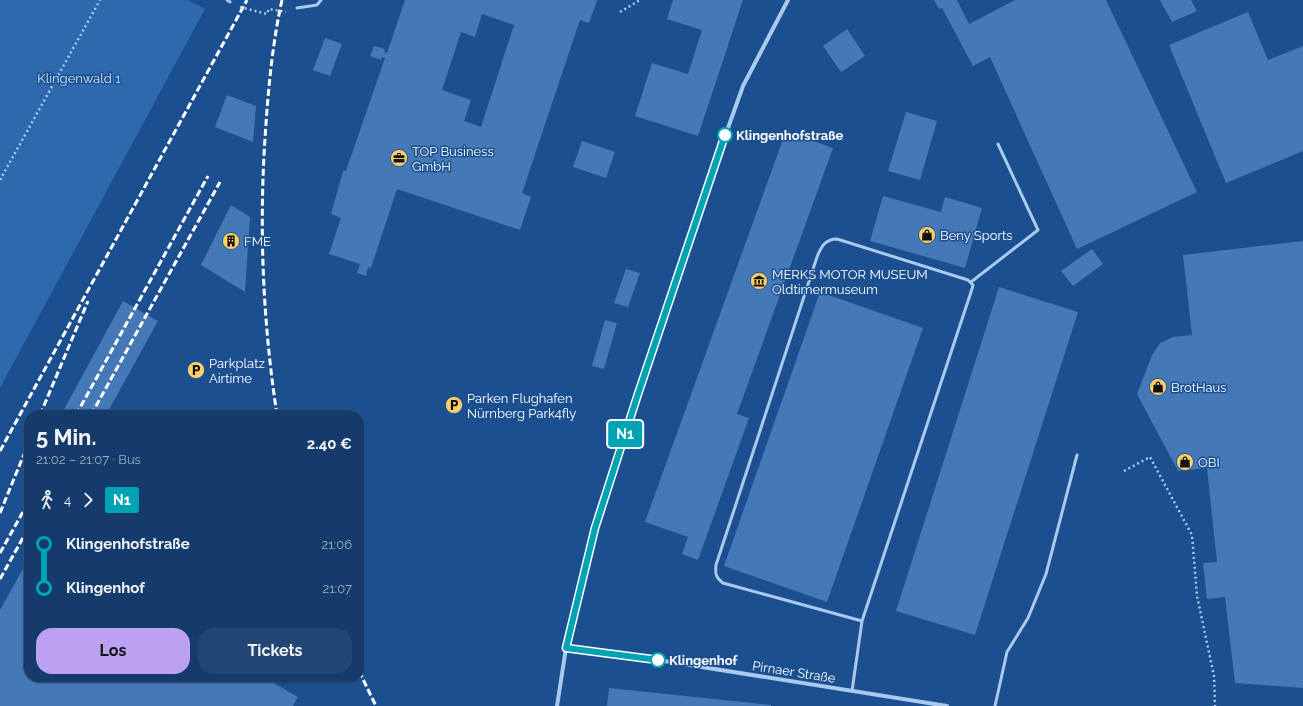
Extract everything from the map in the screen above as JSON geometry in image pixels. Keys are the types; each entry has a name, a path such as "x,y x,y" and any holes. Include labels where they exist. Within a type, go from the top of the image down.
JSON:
{"street":[{"path":"557,706 566,648 595,528 637,397 713,170 743,86 788,0"},
{"name":"Pirnaer Straße","path":"566,648 658,660 947,706"}],"lane":[{"path":"297,8 317,5 321,0"},
{"path":"971,282 1038,230 998,144"},
{"path":"862,621 723,583 716,577 716,565 821,246 831,239 837,239 971,282"},
{"path":"852,691 862,621 972,289 971,282"},
{"path":"995,706 1007,652 1028,618 1046,574 1077,455"}],"path":[{"path":"0,180 100,0"},
{"path":"620,12 640,0"},
{"path":"229,1 243,8 267,14 269,9 291,13 292,7 297,8"},
{"path":"1124,471 1150,457 1192,535 1197,596 1214,676 1215,706"}],"green space":[{"name":"Klingenwald 1","path":"0,0 187,0 205,9 0,388"}],"building":[{"path":"405,0 597,0 589,23 580,20 522,193 531,197 520,230 397,189 371,268 368,267 366,276 357,273 360,264 329,254 341,218 331,214 343,171 346,171 385,58 382,57 381,60 370,56 374,46 385,49 384,52 387,53","holes":["482,14 514,25 481,127 464,121 471,100 442,90 461,32 475,37"]},
{"path":"673,0 743,0 698,136 635,116 652,63 688,74 702,30 667,19"},
{"path":"934,0 957,0 969,24 1015,0 1106,0 1197,192 1077,249 990,57 973,66 942,8 939,9"},
{"path":"1160,0 1191,0 1197,11 1172,22"},
{"path":"1248,12 1268,60 1303,46 1303,151 1226,183 1169,45"},
{"path":"847,29 865,56 841,72 823,46"},
{"path":"325,38 342,44 330,76 313,70"},
{"path":"227,95 256,106 253,142 215,127"},
{"path":"906,112 937,121 920,180 888,171"},
{"name":"MERKS MOTOR MUSEUM Oldtimermuseum","path":"786,131 833,148 737,414 749,418 698,560 682,554 688,537 645,522"},
{"path":"582,141 615,152 606,178 573,167"},
{"path":"883,196 941,212 945,197 982,208 965,268 870,241"},
{"name":"FME","path":"231,205 250,217 245,292 201,265"},
{"path":"1303,241 1303,688 1235,683 1225,597 1207,599 1203,563 1217,562 1207,468 1178,471 1137,394 1152,355 1160,343 1173,337 1192,335 1183,255"},
{"path":"1092,249 1103,264 1073,286 1061,271"},
{"path":"626,269 640,273 628,307 614,303"},
{"path":"999,287 1078,312 975,635 896,611"},
{"path":"820,292 923,328 827,602 724,566"},
{"path":"123,301 158,321 109,410 64,410"},
{"path":"605,320 617,323 604,369 592,366"},
{"path":"24,567 24,682 272,682 298,697 293,706 0,706 0,610"},
{"path":"609,688 771,705 771,706 607,706"}],"railway":[{"path":"0,451 247,0"},
{"path":"276,410 265,311 262,208 269,86 273,51 282,0"},
{"path":"79,410 208,176"},
{"path":"94,410 220,182"},
{"path":"42,410 88,301"},
{"path":"0,513 24,454"},
{"path":"0,553 24,510"},
{"path":"0,579 24,536"},
{"path":"364,681 376,706"}],"bus line":[{"name":"N1","path":"658,660 566,648 595,528 637,397 725,135"}],"place":[{"name":"Klingenhofstraße","path":"725,135"},
{"name":"TOP Business GmbH","path":"399,158"},
{"name":"Beny Sports","path":"927,235"},
{"name":"FME","path":"231,241"},
{"name":"MERKS MOTOR MUSEUM Oldtimermuseum","path":"759,281"},
{"name":"Parkplatz Airtime","path":"196,370"},
{"name":"BrotHaus","path":"1158,387"},
{"name":"Parken Flughafen Nürnberg Park4fly","path":"454,405"},
{"name":"OBI","path":"1185,462"},
{"name":"Klingenhof","path":"658,660"}]}
